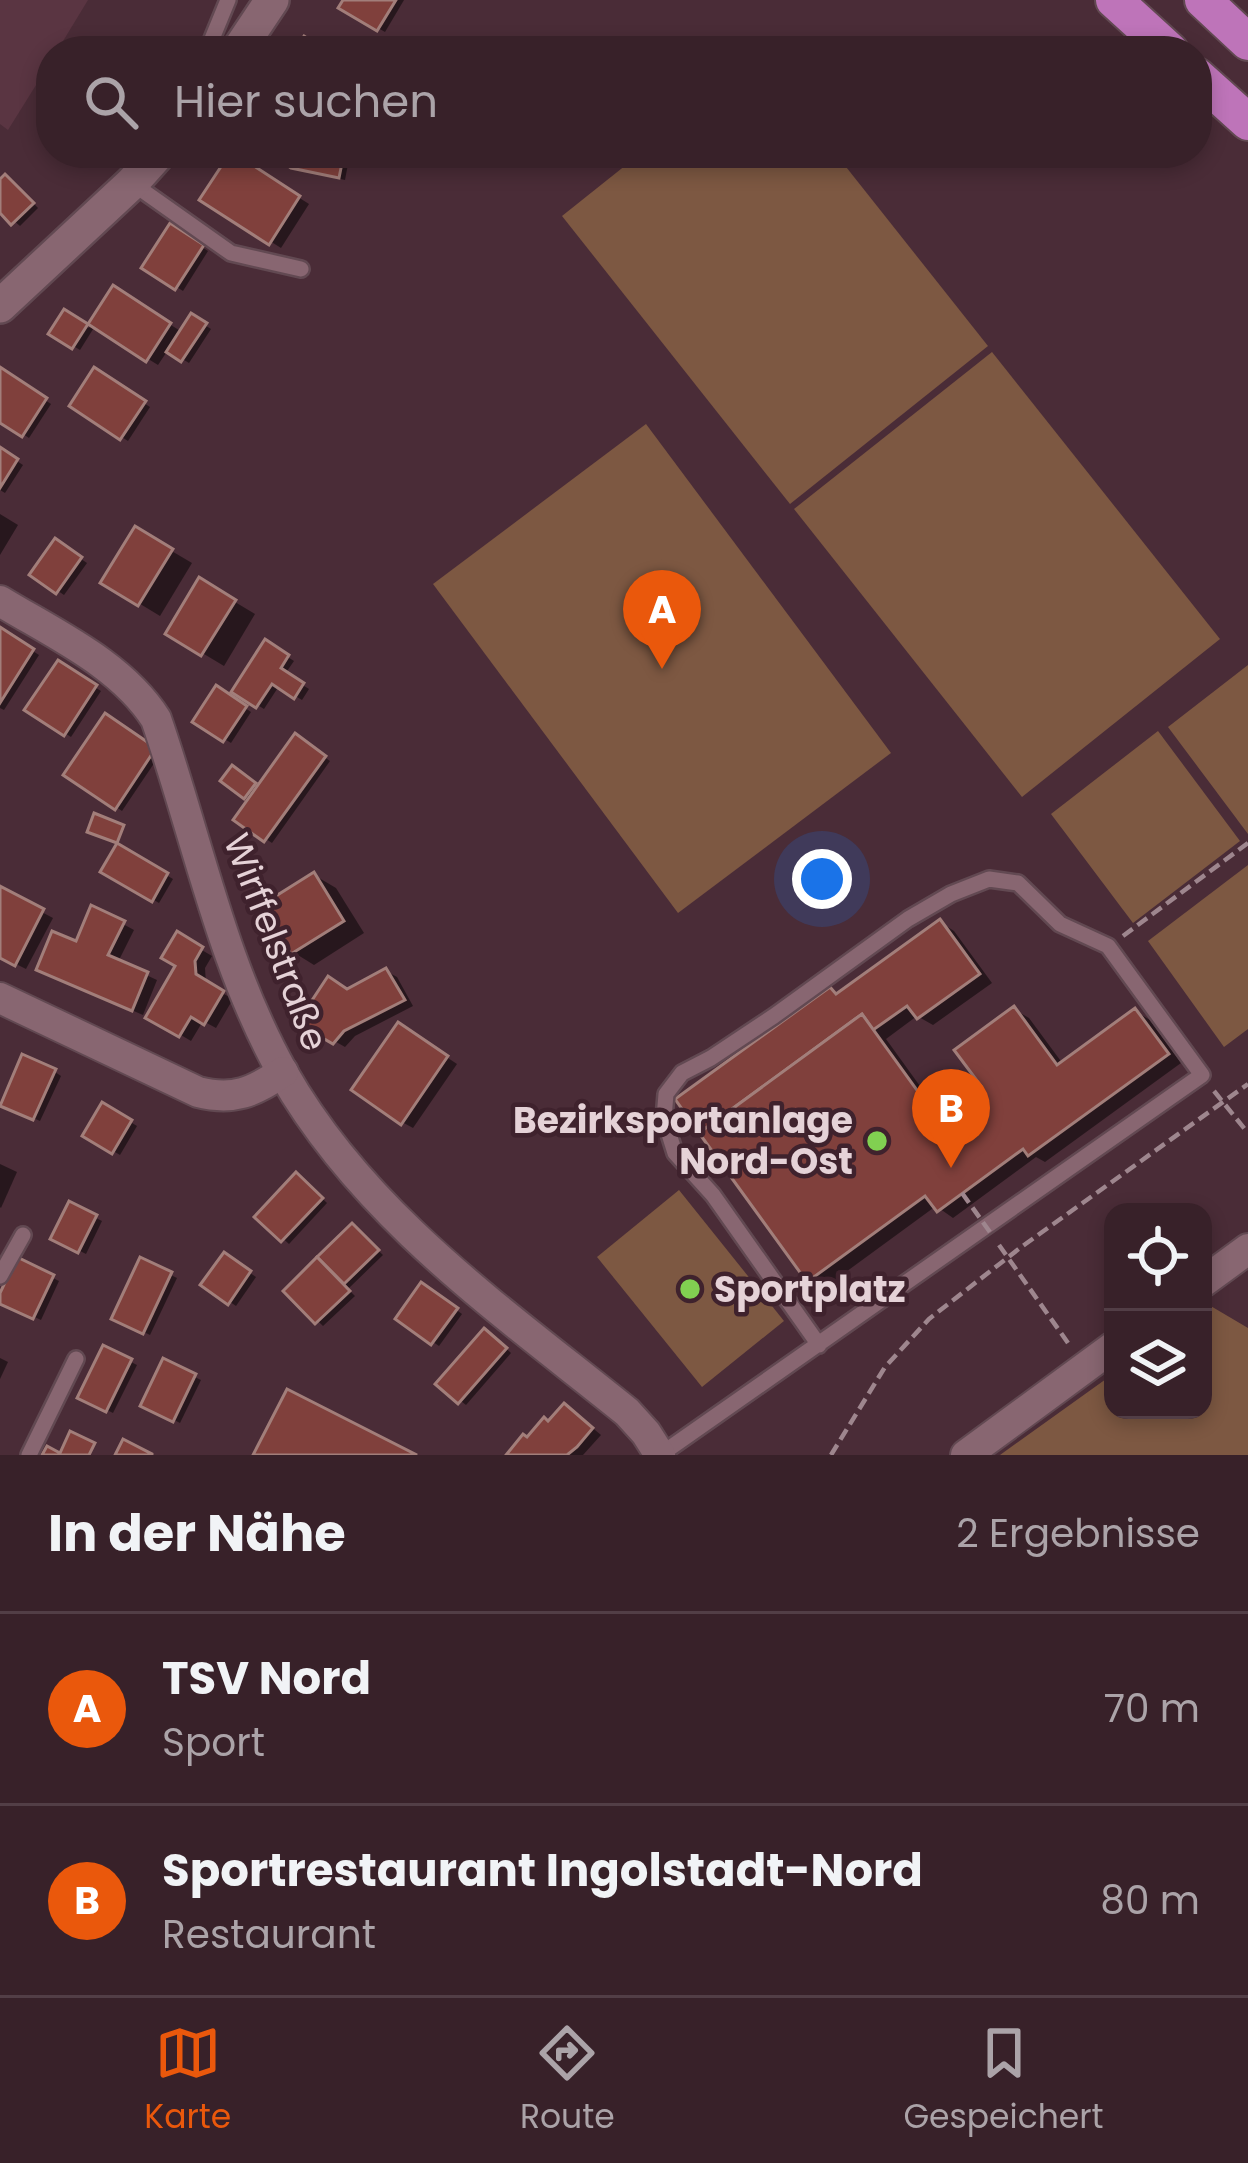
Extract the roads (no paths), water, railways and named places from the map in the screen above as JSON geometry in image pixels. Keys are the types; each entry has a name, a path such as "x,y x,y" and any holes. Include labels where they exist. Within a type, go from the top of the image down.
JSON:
{"highway":[{"path":"1114,0 1154,36"},
{"path":"1203,0 1248,42"},
{"path":"1212,90 1248,122"}],"street":[{"path":"248,36 272,0"},
{"path":"0,306 146,168"},
{"name":"Wirffelstraße","path":"0,601 108,668 143,699 156,719 228,946 283,1072 357,1177 414,1237 478,1293 627,1412 660,1455"},
{"path":"0,998 198,1092 218,1097 259,1088 283,1072"},
{"path":"1212,1275 1248,1249"},
{"path":"965,1455 1104,1354"}],"lane":[{"path":"213,36 228,0"},
{"path":"132,184 231,253 301,269"},
{"path":"660,1455 819,1345 1202,1076 1108,946 1060,924 1018,883 989,879 951,894 682,1073 666,1094 664,1118 675,1153 712,1195 819,1345"},
{"path":"0,1276 23,1235"},
{"path":"29,1455 76,1358"}],"place":[{"name":"TSV Nord","path":"662,669"},
{"name":"Bezirksportanlage Nord-Ost","path":"877,1141"},
{"name":"Sportrestaurant Ingolstadt-Nord","path":"951,1168"},
{"name":"Sportplatz","path":"690,1289"}]}
